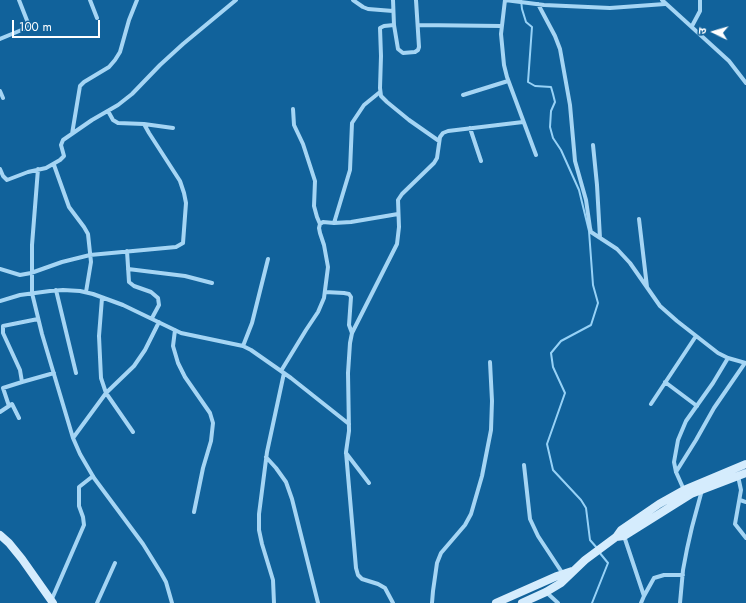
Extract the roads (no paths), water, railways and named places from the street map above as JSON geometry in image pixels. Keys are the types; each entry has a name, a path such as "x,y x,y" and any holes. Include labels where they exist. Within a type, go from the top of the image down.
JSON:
{"street":[{"path":"0,39 24,29 28,23 19,0"},
{"path":"90,0 97,18"},
{"path":"72,134 80,86 109,67 115,60 120,52 129,20 138,0"},
{"path":"0,169 3,176 7,180 28,172 54,165 63,159 64,156 61,142 92,120 118,105 132,94 183,44 236,0"},
{"path":"354,0 368,9 393,12"},
{"path":"393,0 394,25 398,49 403,53 415,52 419,47 416,0"},
{"path":"536,155 508,81 501,43 501,26 505,0 538,4 610,8 663,2 692,26 729,61 746,83"},
{"path":"692,26 699,15 700,0"},
{"path":"538,4 555,36 560,49 570,105 575,161 586,200 591,232 617,249 630,263 660,306 718,353 728,358 745,363 714,408 676,472"},
{"path":"394,25 380,28 382,56 380,92 386,102 439,141"},
{"path":"418,25 501,26"},
{"path":"463,95 508,81"},
{"path":"0,91 3,98"},
{"path":"334,223 350,170 352,123 364,105 380,92"},
{"path":"274,603 273,580 262,544 258,514 266,457 283,372 322,306 328,267 326,252 319,228 320,224 314,206 315,181 305,150 294,125 293,109"},
{"path":"108,111 115,122 173,128"},
{"path":"393,603 385,588 362,579 358,575 346,452 349,424 348,373 352,333 397,244 399,227 398,200 402,194 434,163 437,158 440,137 443,133 448,130 523,122"},
{"path":"0,269 20,275 90,255 176,247 183,243 186,203 180,181 144,124"},
{"path":"470,128 482,161"},
{"path":"593,145 600,238"},
{"path":"54,165 69,207 88,234 90,267 86,292"},
{"path":"38,169 31,273 32,293 38,320 73,438 80,454 93,476 147,550 166,582 172,603"},
{"path":"320,224 323,222 334,223 357,221 398,214"},
{"path":"639,219 647,288"},
{"path":"127,252 129,282 151,292 158,298 159,305 152,318"},
{"path":"243,346 252,323 268,259"},
{"path":"128,269 185,276 212,283"},
{"path":"0,301 32,293 56,290 86,292 152,318 175,330 243,346 283,372 349,424"},
{"path":"56,290 76,373"},
{"path":"325,292 344,293 351,297 349,325 352,333"},
{"path":"102,298 98,336 101,378 106,393 133,432"},
{"path":"22,382 20,370 4,333 3,326 38,320"},
{"path":"73,438 106,393 134,366 145,350 159,322"},
{"path":"175,330 173,346 178,362 185,377 210,413 213,423 211,441 194,512"},
{"path":"651,404 696,336"},
{"path":"684,490 676,472 674,462 678,440 686,421 713,383 728,358"},
{"path":"432,603 432,591 437,563 441,553 465,525 471,514 482,476 491,430 492,400 490,362"},
{"path":"9,406 2,388 54,374"},
{"path":"665,382 697,406"},
{"path":"0,412 12,404 19,418"},
{"path":"346,452 369,483"},
{"path":"266,457 286,482 292,499 318,603"},
{"path":"616,538 621,530 659,504 684,490 746,464"},
{"path":"524,465 530,519 538,536 562,574"},
{"path":"522,603 561,583 588,558 616,538 624,536 691,494 742,474 740,500 735,524 746,538"},
{"path":"52,602 84,525 79,506 79,487 93,476"},
{"path":"680,603 683,575 692,527 702,490"},
{"path":"740,500 746,502"},
{"path":"0,535 9,543 22,559 52,602"},
{"path":"624,536 644,596"},
{"path":"97,603 115,563"},
{"path":"496,603 574,570"},
{"path":"641,603 654,578 659,576 683,575"},
{"path":"546,592 558,603"}],"waterway":[{"path":"521,0 526,22 532,27 528,82 535,86 551,87 555,102 551,111 550,127 553,138 561,150 579,190 589,231 593,285 598,303 591,325 561,341 551,353 553,367 565,393 547,444 553,470 581,500 586,508 590,540 597,548"},
{"path":"592,603 608,563 599,552"}]}
